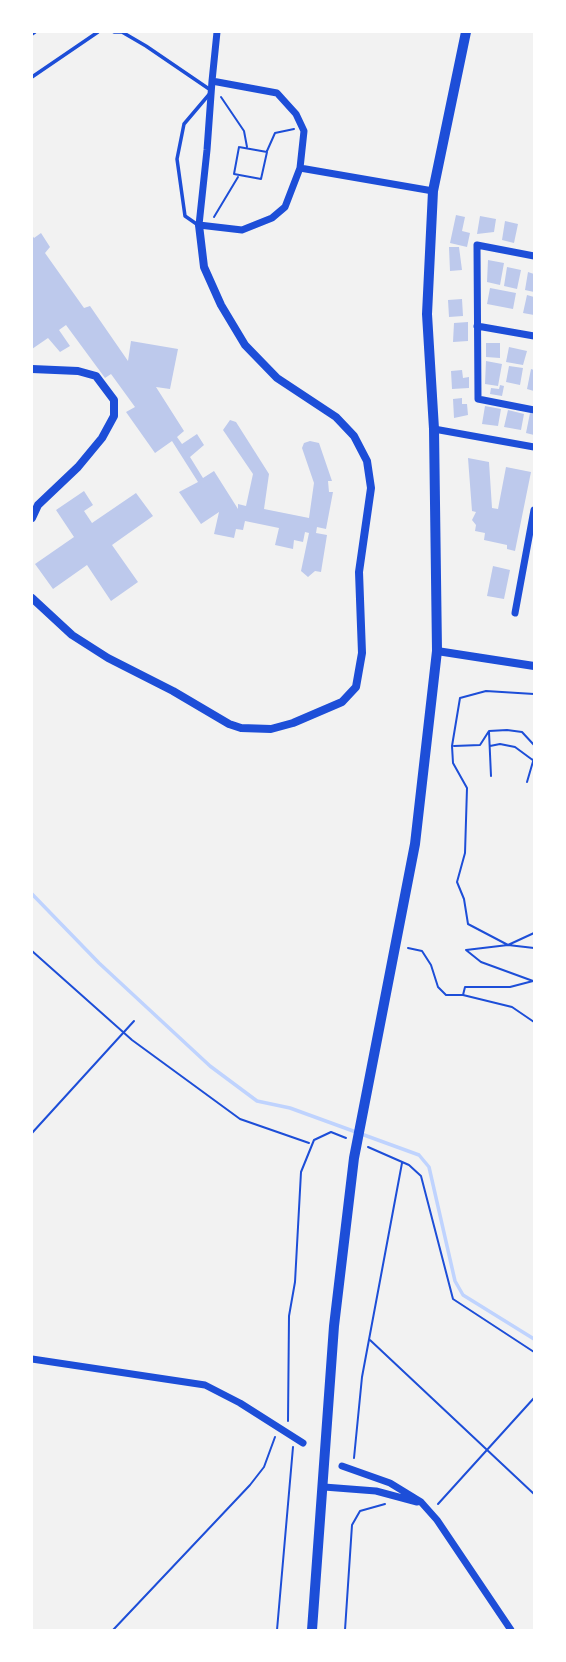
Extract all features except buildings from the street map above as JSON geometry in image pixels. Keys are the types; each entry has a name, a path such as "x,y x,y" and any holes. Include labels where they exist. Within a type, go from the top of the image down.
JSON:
{"main road":[{"path":"312,1630 334,1326 354,1158 360,1116 415,844 437,651 434,429 427,314 433,191 466,32"}],"street":[{"path":"32,598 72,635 108,658 241,728 271,729 293,723 342,702 356,687 362,653 359,572 371,488 367,461 354,436 336,416 277,378 245,345 221,305 204,267 203,226 217,32"},
{"path":"203,226 242,230 272,218 285,206 300,168 303,129 296,114 278,93 212,81"},
{"path":"300,168 433,191"},
{"path":"534,256 477,245 478,399 534,410"},
{"path":"477,326 534,336"},
{"path":"32,369 78,371 96,376 114,400 114,416 102,438 78,467 38,505 32,518"},
{"path":"434,429 534,447"},
{"path":"515,613 534,510"},
{"path":"437,651 534,666"},
{"path":"32,1359 205,1385 279,1426 303,1443"},
{"path":"342,1466 390,1483 421,1502 511,1630"},
{"path":"324,1487 376,1491 421,1502"}],"lane":[{"path":"32,77 98,32"},
{"path":"114,32 122,32 146,46 212,91 184,124 177,159 185,216 203,226"}],"path":[{"path":"212,81 244,131 247,148"},
{"path":"267,152 240,147 234,174 261,179 275,132 303,129"},
{"path":"203,226 239,175"},
{"path":"508,945 468,924 464,900 457,882 465,853 467,788 453,763 452,746 460,698 486,691 534,694"},
{"path":"452,746 480,745 489,731"},
{"path":"489,731 522,732 534,745"},
{"path":"489,731 491,776"},
{"path":"490,746 500,744 515,747 534,759 527,782"},
{"path":"508,945 534,933"},
{"path":"394,945 422,951 431,965 438,987 446,995 463,995 512,1007 534,1021"},
{"path":"463,995 465,987 510,987 533,981 481,962 467,950 508,945 534,948"},
{"path":"32,950 124,1033 240,1119 311,1144"},
{"path":"32,1133 134,1021"},
{"path":"277,1630 291,1434 289,1316 295,1282 301,1172 311,1144 331,1132 353,1141"},
{"path":"365,1145 402,1161 421,1176 453,1299 534,1352"},
{"path":"353,1470 362,1377 402,1161"},
{"path":"370,1340 534,1494"},
{"path":"430,1513 534,1398"},
{"path":"113,1630 257,1476 264,1467 279,1426"},
{"path":"345,1630 352,1525 360,1511 387,1503"}],"waterway":[{"path":"32,894 99,963 210,1066 257,1101 290,1108 419,1155 429,1167 455,1281 463,1295 534,1339"}]}
